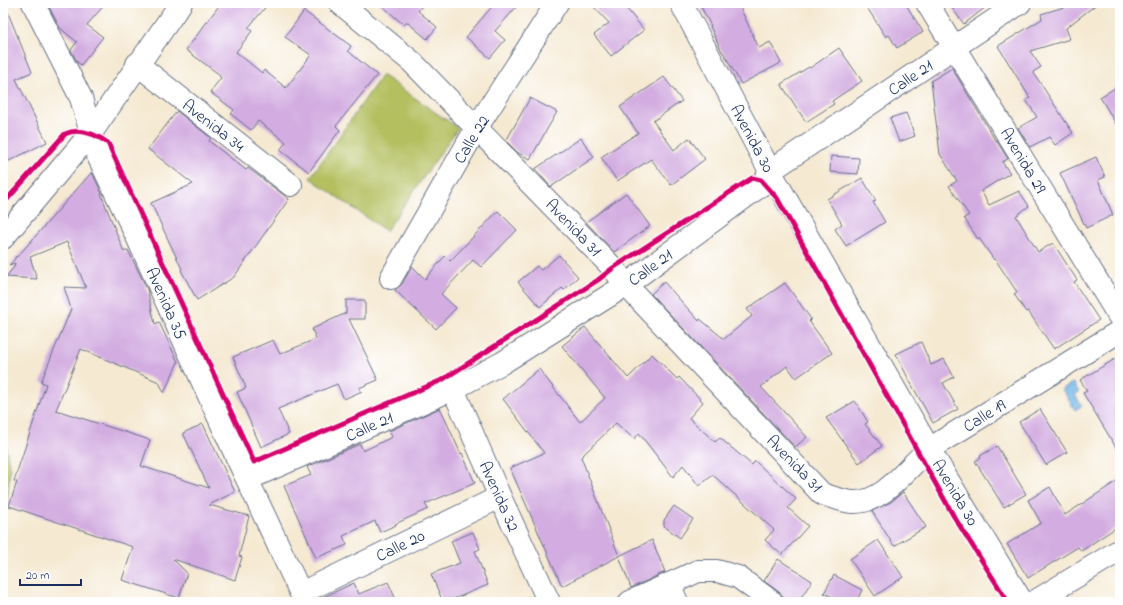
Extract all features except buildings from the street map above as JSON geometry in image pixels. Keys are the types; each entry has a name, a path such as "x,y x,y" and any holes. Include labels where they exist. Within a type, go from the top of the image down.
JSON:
{"street":[{"name":"Avenida 35","path":"33,3 81,98 98,156 141,246 234,452 303,597"},
{"path":"3,238 91,133 137,64 181,3"},
{"name":"Avenida 31","path":"340,3 412,62 477,127 613,268 626,285 822,494 836,499 853,502"},
{"name":"Calle 22","path":"391,278 477,127 557,3"},
{"name":"Avenida 30","path":"681,3 770,171 929,449 1022,602"},
{"name":"Avenida 29","path":"927,3 1120,318"},
{"name":"Calle 21","path":"248,479 453,389 502,363 626,285 764,183 770,171 1020,3"},
{"name":"Avenida 34","path":"137,64 291,185"},
{"name":"Calle 19","path":"853,502 869,500 884,492 929,449 1120,331"},
{"name":"Avenida 32","path":"453,389 500,497 549,602"},
{"name":"Calle 20","path":"303,597 500,497"},
{"path":"1034,602 1120,550"},
{"path":"630,602 673,593 698,571 717,571 738,577 772,602"}],"green space":[{"path":"382,75 458,128 386,231 310,178"},
{"path":"3,429 10,471 7,505 3,507"}],"water":[{"path":"1073,383 1079,392 1075,395 1082,406 1075,410 1062,389"}],"cycle path":[{"path":"3,204 65,134 76,131 87,132 108,143 254,462 442,380 598,280 613,268 752,178 761,180 777,198 953,515 1008,602"}]}
